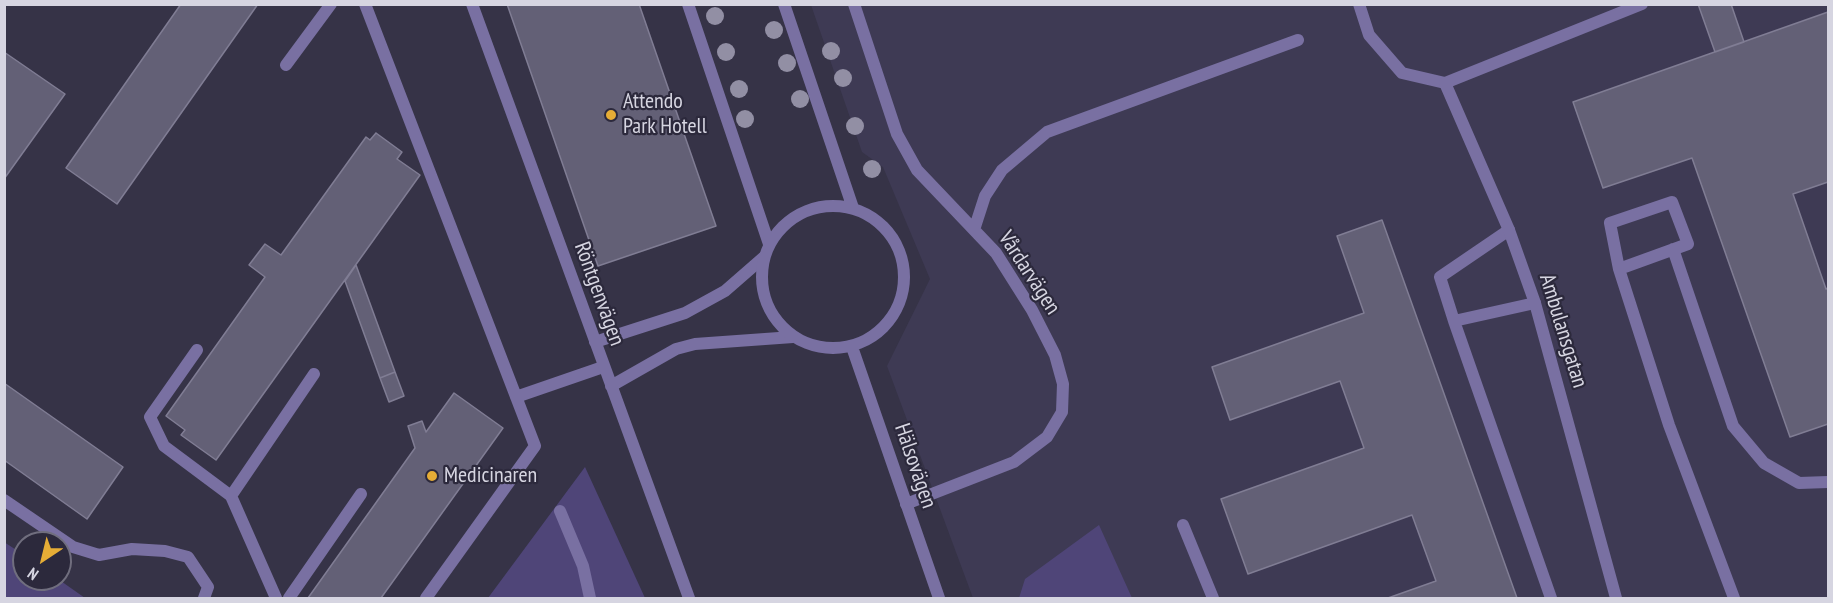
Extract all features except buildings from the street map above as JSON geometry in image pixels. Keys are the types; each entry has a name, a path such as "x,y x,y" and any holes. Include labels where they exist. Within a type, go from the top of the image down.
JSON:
{"street":[{"path":"286,65 332,4"},
{"path":"365,4 535,446 426,598"},
{"name":"Röntgenvägen","path":"472,4 689,598"},
{"path":"688,4 769,244"},
{"path":"784,4 853,208"},
{"name":"Vårdarvägen","path":"854,4 897,134 917,170 996,253 1032,310 1055,355 1063,384 1062,412 1047,437 1014,462 906,504"},
{"path":"1359,4 1369,35 1402,73 1445,83 1642,4"},
{"path":"974,230 985,196 1002,170 1047,132 1298,40"},
{"name":"Ambulansgatan","path":"1445,83 1509,230 1534,303 1616,598"},
{"path":"1619,269 1688,244 1672,202 1610,223 1619,269 1669,425 1734,598"},
{"path":"833,205 853,208 872,217 887,231 898,248 904,267 904,289 892,317 870,339 852,347 832,349 812,346 793,337 777,322 765,302 761,280 764,257 769,244 780,228 795,216 814,208 833,205"},
{"path":"1509,230 1440,277 1551,598"},
{"path":"1673,249 1733,426 1764,463 1799,483 1828,482"},
{"path":"595,342 685,313 725,291 764,257"},
{"path":"1454,321 1534,303"},
{"path":"610,386 676,349 695,344 793,337"},
{"name":"Hälsovägen","path":"852,347 939,598"},
{"path":"197,350 150,417 164,446 231,496 276,598"},
{"path":"516,397 603,367"},
{"path":"231,496 314,374"},
{"path":"290,598 361,494"},
{"path":"4,500 72,547 99,555 132,549 165,551 188,557 208,587 204,598"},
{"path":"560,511 583,566 590,598"},
{"path":"1183,525 1213,598"}],"shaded area":[{"path":"811,5 1828,5 1828,598 973,598 887,366 930,279 883,167 862,152"},
{"path":"585,467 645,598 488,598"},
{"path":"1099,525 1132,598 1019,598 1025,579"},
{"path":"4,542 12,547 12,591 72,591 72,589 85,598 5,598"}],"place":[{"name":"Attendo Park Hotell","path":"611,115"},
{"name":"Medicinaren","path":"432,476"}]}
